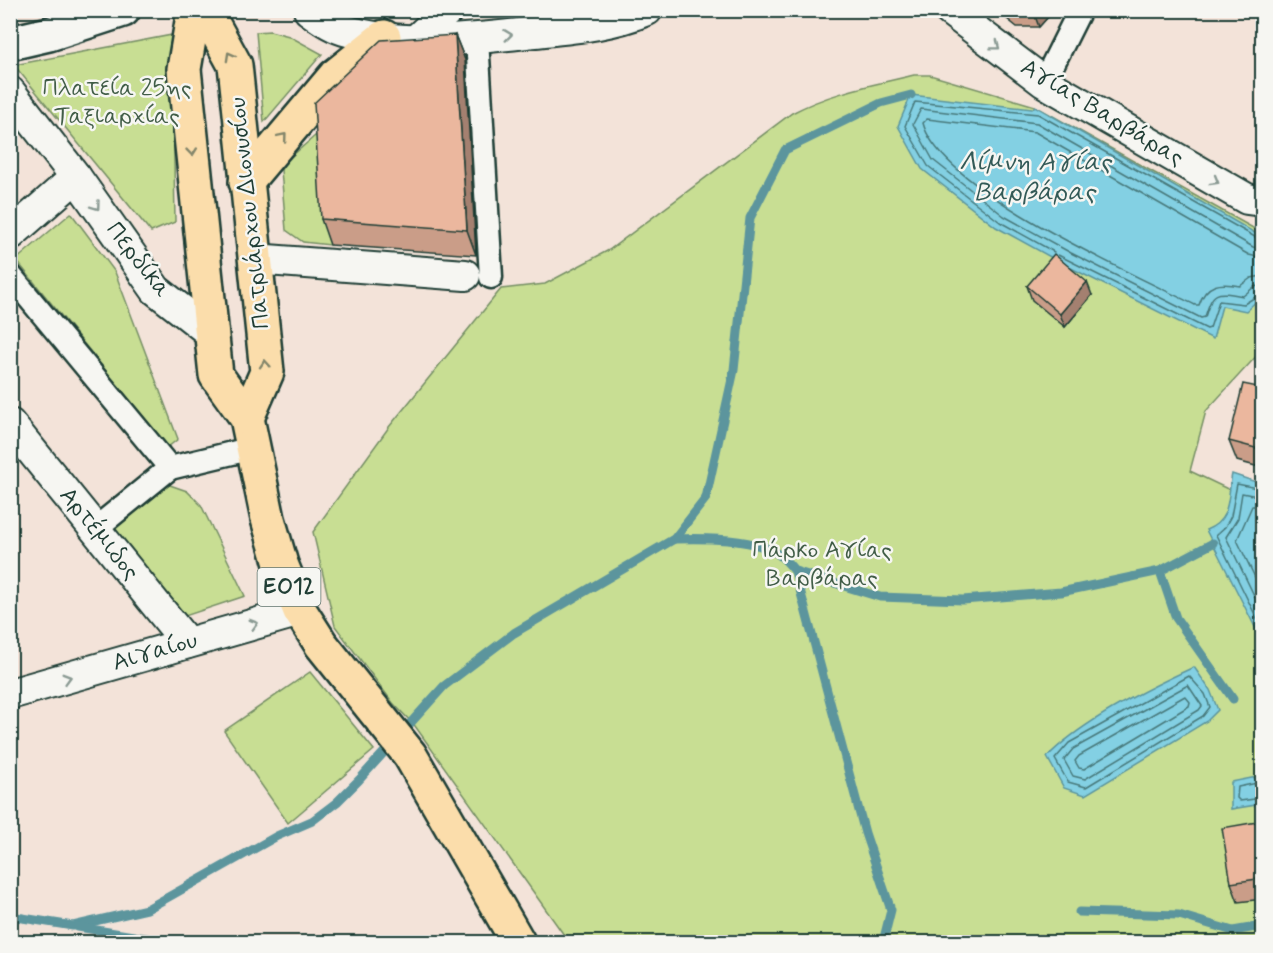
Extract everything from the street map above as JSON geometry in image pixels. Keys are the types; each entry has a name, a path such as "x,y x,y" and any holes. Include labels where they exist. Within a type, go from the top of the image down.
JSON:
{"main road":[{"path":"10,43 60,31 123,10"},
{"name":"ΕΟ12","path":"194,10 184,69 216,375 250,433 278,553 300,611 321,644 410,755 511,936"},
{"name":"Πατριάρχου Διονυσίου","path":"205,10 235,64 267,372 250,433"},
{"path":"246,182 335,76 384,37"}],"street":[{"path":"309,10 342,30 384,37 417,39 477,39 603,25 647,10"},
{"path":"417,39 448,10"},
{"path":"1044,82 1080,10"},
{"name":"Αγίας Βαρβάρας","path":"950,11 1044,82 1247,200 1263,201"},
{"path":"254,259 478,276 477,39"},
{"name":"Περδίκα","path":"10,92 76,177 156,290 211,333"},
{"path":"10,235 76,177"},
{"path":"10,275 170,468"},
{"name":"Αρτέμιδος","path":"10,424 187,643"},
{"path":"95,529 170,468 250,433"},
{"name":"Αιγαίου","path":"10,694 300,611"}],"green space":[{"path":"270,31 289,36 322,54 264,122 256,32"},
{"name":"Πλατεία 25ης Ταξιαρχίας","path":"172,35 175,222 151,232 14,65"},
{"name":"Πάρκο Αγίας Βαρβάρας","path":"914,75 930,75 1035,106 1262,233 1262,350 1206,411 1190,471 1236,493 1262,501 1262,942 569,942 415,726 393,703 335,626 313,532 389,427 501,289 545,284 609,250 792,113 836,95"},
{"path":"323,129 330,245 303,242 286,230 281,170 285,162"},
{"path":"71,213 115,272 178,439 168,447 16,260"},
{"path":"167,484 187,491 201,505 245,596 185,616 110,526"},
{"path":"310,672 374,750 288,823 224,731"}],"water":[{"name":"Λίμνη Αγίας Βαρβάρας","path":"911,95 1032,109 1035,106 1262,237 1262,296 1246,311 1222,306 1213,339 1065,265 996,227 922,169 898,126"},
{"path":"1232,474 1262,484 1262,641 1206,530 1214,526 1224,514"},
{"path":"1194,667 1210,690 1218,710 1207,721 1085,795 1064,788 1047,757 1096,719 1136,695"},
{"path":"1262,776 1262,804 1231,809 1231,782"}],"building":[{"path":"1009,10 1036,10 1034,13 1012,13"},
{"path":"455,35 467,230 321,219 314,103 381,40"},
{"path":"1054,254 1087,282 1060,314 1027,286"},
{"path":"1243,384 1263,388 1263,450 1229,441"},
{"path":"1263,821 1263,878 1231,883 1222,828"}],"waterway":[{"path":"10,916 73,926 147,909 277,836 312,821 337,802 359,780 444,686 514,633 674,539 706,498 734,370 750,218 785,150 881,103 911,95"},
{"path":"674,539 727,540 756,545 778,554 795,571 865,833 891,910 883,942"},
{"path":"795,571 880,597 963,600 1061,592 1160,571 1213,543"},
{"path":"1160,571 1176,618 1233,699"},
{"path":"1079,912 1179,915 1233,931 1262,926"},
{"path":"78,927 170,942"}]}
